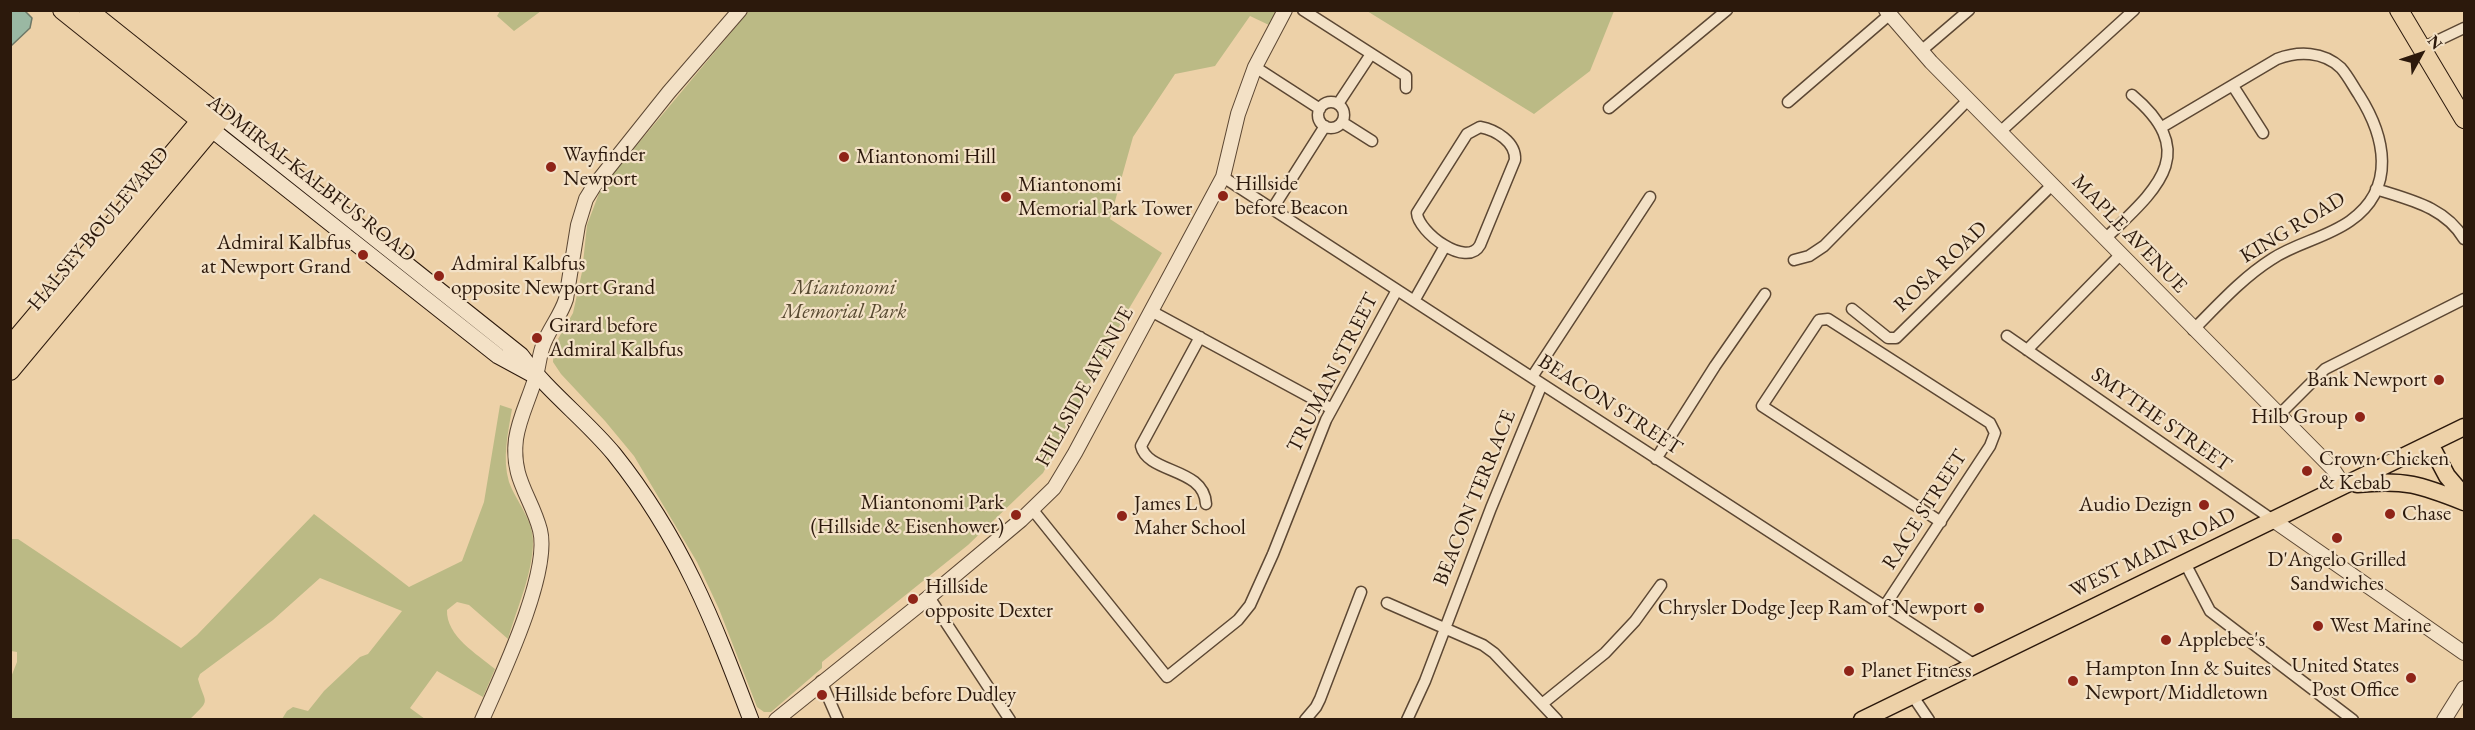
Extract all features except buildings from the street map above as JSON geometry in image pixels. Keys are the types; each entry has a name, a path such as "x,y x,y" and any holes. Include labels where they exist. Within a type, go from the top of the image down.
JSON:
{"highway":[{"name":"ADMIRAL KALBFUS ROAD","path":"62,10 211,118"},
{"name":"ADMIRAL KALBFUS ROAD","path":"88,10 211,118"},
{"path":"2399,10 2464,119"},
{"name":"HALSEY BOULEVARD","path":"10,346 211,118"},
{"name":"HALSEY BOULEVARD","path":"10,371 211,118"}],"main road":[{"name":"ADMIRAL KALBFUS ROAD","path":"211,118 498,356 536,376 602,440 633,478 664,524 701,592 752,720"},
{"name":"WEST MAIN ROAD","path":"1862,720 2464,427"},
{"path":"2430,444 2447,476 2464,496"},
{"path":"2344,486 2378,482 2408,482 2464,502"}],"street":[{"path":"482,720 515,643 540,562 540,531 522,488 516,458 519,425 544,344 566,299 578,225 586,198 600,177 669,92 740,10"},
{"name":"HILLSIDE AVENUE","path":"776,720 821,681 930,597 1054,488 1223,177 1238,114 1255,67 1285,10"},
{"path":"1303,10 1406,76 1406,88"},
{"path":"1609,108 1726,10"},
{"path":"1921,51 1970,10"},
{"path":"2000,132 2134,10"},
{"path":"1788,102 1887,13"},
{"name":"MAPLE AVENUE","path":"1887,13 1968,100 2332,469 2344,486"},
{"path":"2422,48 2464,28"},
{"path":"1338,104 1371,54"},
{"name":"KING ROAD","path":"2162,127 2286,56 2314,54 2334,62 2346,74 2376,128 2382,157 2376,189 2368,203 2353,219 2336,230 2283,252 2257,269 2193,330"},
{"path":"1255,67 1320,109"},
{"path":"2233,86 2263,134"},
{"path":"2105,240 2147,198 2165,171 2166,135 2162,127 2132,94"},
{"path":"1794,260 1809,256 1824,246 1968,100"},
{"path":"1328,103 1338,104 1344,112 1342,122 1334,128 1325,126 1319,119 1320,109 1328,103"},
{"path":"1342,122 1372,141"},
{"path":"1273,208 1325,126"},
{"path":"1480,127 1488,129 1510,143 1516,152 1515,160 1478,250 1465,253 1445,246 1422,228 1417,219 1417,213 1470,130 1480,127"},
{"name":"BEACON STREET","path":"1223,177 1975,665"},
{"name":"ROSA ROAD","path":"1852,309 1888,338 1896,338 2052,185"},
{"path":"2376,189 2438,211 2452,223 2464,239"},
{"path":"1532,377 1650,197"},
{"path":"1414,301 1445,246"},
{"path":"2027,350 2120,255"},
{"name":"TRUMAN STREET","path":"1032,509 1167,677 1238,620 1250,605 1332,409 1397,290"},
{"path":"1656,459 1714,366 1765,294"},
{"path":"2279,415 2325,369 2464,299"},
{"path":"1151,311 1332,409"},
{"name":"RACE STREET","path":"1884,607 1941,522 1990,446 1995,433 1985,419 1828,319 1817,322 1762,406 1941,522"},
{"name":"SMYTHE STREET","path":"2007,336 2273,520"},
{"path":"1200,337 1141,446 1142,451 1150,458 1198,484 1204,491 1206,504"},
{"name":"BEACON TERRACE","path":"1407,720 1446,628 1491,508 1542,384"},
{"path":"2273,520 2464,653"},
{"path":"2185,563 2210,611 2353,720"},
{"path":"1542,704 1605,653 1635,621 1661,585"},
{"path":"1305,720 1317,707 1359,596"},
{"path":"930,597 1010,720"},
{"path":"1387,603 1474,640 1494,653 1557,720"},
{"path":"821,681 838,720"},
{"path":"2444,720 2464,688"},
{"path":"1912,695 1929,720"}],"green space":[{"path":"500,10 541,11 514,31 497,16"},
{"name":"Miantonomi Memorial Park","path":"749,11 1278,11 1269,25 1250,16 1215,66 1175,74 1133,137 1110,219 1162,253 1124,317 1043,473 968,545 822,662 822,668 771,712 764,712 757,707 719,609 697,562 634,456 553,362 554,346 573,313 582,272 587,225 601,188"},
{"path":"1367,11 1614,11 1590,71 1534,114"},
{"path":"500,405 512,409 506,446 507,473 532,533 532,553 527,578 508,639 469,605 457,602 447,610 448,619 457,636 495,669 483,697 437,671 410,708 425,719 282,719 293,707 308,711 324,691 360,657 368,654 402,611 320,578 273,620 200,674 198,679 205,701 202,708 190,719 11,719 11,677 17,662 17,652 11,651 11,539 18,539 181,648 197,635 314,514 409,587 462,561 484,502"}],"shaded area":[{"path":"11,10 25,11 32,18 30,28 11,46"}],"place":[{"name":"Miantonomi Hill","path":"844,157"},
{"name":"Wayfinder Newport","path":"551,167"},
{"name":"Hillside before Beacon","path":"1223,196"},
{"name":"Miantonomi Memorial Park Tower","path":"1006,197"},
{"name":"Admiral Kalbfus at Newport Grand","path":"363,255"},
{"name":"Admiral Kalbfus opposite Newport Grand","path":"439,276"},
{"name":"Girard before Admiral Kalbfus","path":"537,338"},
{"name":"Bank Newport","path":"2439,380"},
{"name":"Hilb Group","path":"2360,417"},
{"name":"Crown Chicken & Kebab","path":"2307,471"},
{"name":"Audio Dezign","path":"2204,505"},
{"name":"Chase","path":"2390,514"},
{"name":"Miantonomi Park (Hillside & Eisenhower)","path":"1016,515"},
{"name":"James L Maher School","path":"1122,516"},
{"name":"D'Angelo Grilled Sandwiches","path":"2337,538"},
{"name":"Hillside opposite Dexter","path":"913,599"},
{"name":"Chrysler Dodge Jeep Ram of Newport","path":"1979,608"},
{"name":"West Marine","path":"2318,626"},
{"name":"Applebee's","path":"2166,640"},
{"name":"Planet Fitness","path":"1849,671"},
{"name":"United States Post Office","path":"2411,678"},
{"name":"Hampton Inn & Suites Newport/Middletown","path":"2073,681"},
{"name":"Hillside before Dudley","path":"822,695"}]}
